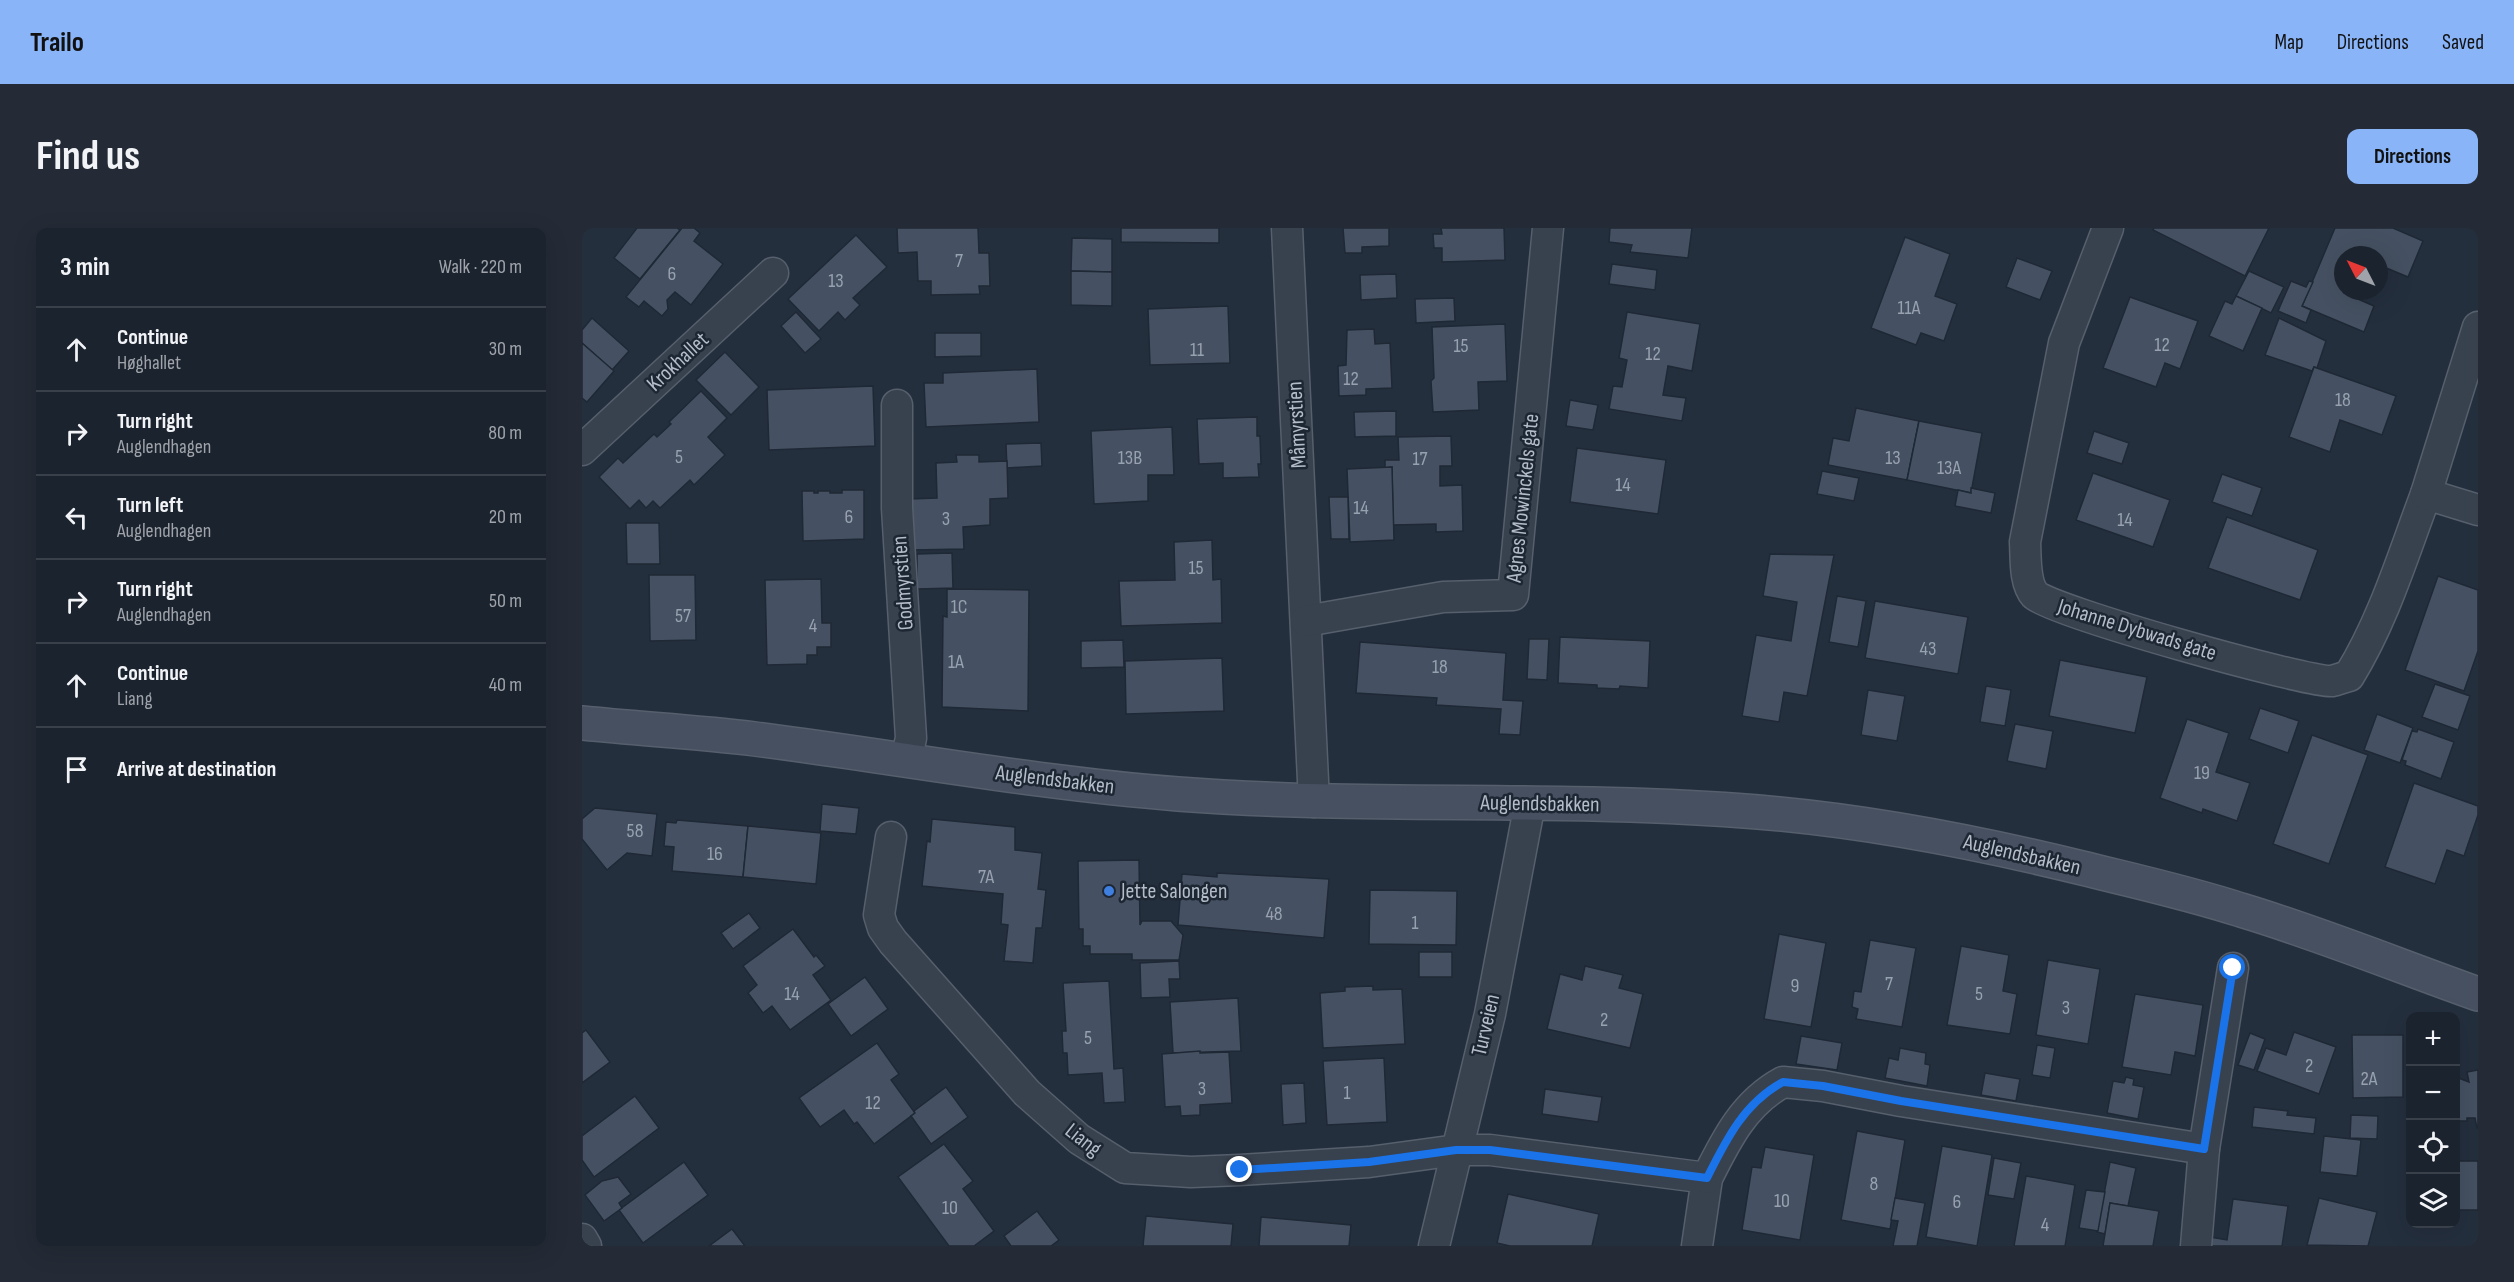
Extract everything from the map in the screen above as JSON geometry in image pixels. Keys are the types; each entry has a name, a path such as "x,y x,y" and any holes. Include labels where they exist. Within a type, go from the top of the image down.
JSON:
{"street":[{"name":"Måmyrstien","path":"1287,228 1314,801"},
{"name":"Agnes Mowinckels gate","path":"1306,621 1443,597 1513,595 1548,228"},
{"name":"Johanne Dybwads gate","path":"2108,228 2064,343 2025,542 2027,576 2034,595 2054,607 2164,640 2301,676 2331,681 2349,676 2383,613 2426,494 2478,327"},
{"name":"Krokhallet","path":"582,450 773,273"},
{"name":"Godmyrstien","path":"897,405 897,508 911,738 906,760"},
{"path":"2426,494 2478,510"},
{"name":"Auglendsbakken","path":"582,723 751,739 1077,784 1178,794 1314,801 1530,803 1760,812 1855,824 1946,838 2028,855 2171,890 2244,910 2478,994"},
{"name":"Turveien","path":"1434,1246 1490,1014 1530,803"},
{"name":"Liang","path":"891,837 879,915 883,928 1027,1093 1079,1139 1125,1168 1191,1172 1240,1170 1369,1162 1456,1150 1490,1150 1707,1178"},
{"path":"2196,1246 2204,1149 2233,968"},
{"path":"1697,1246 1707,1178 1723,1145 1750,1106 1783,1082 1823,1086 1924,1105 2204,1149"},
{"path":"582,1239 586,1246"}],"building":[{"path":"637,228 677,228 680,230 640,279 614,258"},
{"path":"682,228 694,228 700,233 694,241 723,264 691,305 675,292 667,300 668,309 662,316 644,301 639,307 626,297"},
{"path":"897,228 978,228 979,253 989,253 990,286 979,286 980,294 931,295 931,281 918,281 917,252 898,253"},
{"path":"1121,228 1219,228 1219,243 1121,242"},
{"path":"1343,228 1389,228 1389,246 1362,247 1362,253 1345,253"},
{"path":"1441,228 1504,228 1505,260 1442,262 1442,248 1434,248 1433,234 1442,234"},
{"path":"1610,228 1692,228 1688,258 1630,252 1632,245 1609,242"},
{"path":"2154,228 2269,228 2245,276 2153,230"},
{"path":"2335,228 2393,228 2423,241 2408,277 2388,269 2388,246 2334,246 2334,300 2360,300 2374,306 2364,332 2302,306"},
{"path":"856,235 887,267 853,298 860,305 845,320 838,312 819,331 788,299"},
{"path":"1905,237 1950,254 1935,296 1957,304 1944,341 1921,333 1916,345 1871,328"},
{"path":"1072,238 1112,239 1112,272 1071,271"},
{"path":"2017,258 2052,271 2040,300 2006,287"},
{"path":"1612,264 1657,270 1655,290 1609,284"},
{"path":"1071,271 1112,272 1112,306 1071,305"},
{"path":"2249,271 2284,287 2271,313 2236,296"},
{"path":"1396,274 1397,298 1361,300 1360,275"},
{"path":"2291,281 2306,287 2309,281 2313,282 2302,306 2311,310 2306,323 2278,311"},
{"path":"2236,296 2262,308 2243,351 2209,336 2225,301 2232,304"},
{"path":"2130,297 2198,321 2180,369 2165,363 2156,387 2103,368"},
{"path":"1454,298 1455,321 1416,323 1415,299"},
{"path":"1228,306 1230,363 1150,365 1148,309"},
{"path":"796,312 821,339 805,353 781,326"},
{"path":"1627,312 1700,324 1692,371 1668,366 1663,395 1686,398 1682,421 1609,409 1613,386 1622,387 1627,360 1619,358"},
{"path":"592,318 629,351 612,370 582,343 582,330"},
{"path":"2279,318 2326,341 2317,368 2314,367 2312,371 2265,355"},
{"path":"1505,324 1507,381 1478,382 1479,410 1433,412 1432,327"},
{"path":"1374,329 1375,344 1390,343 1392,388 1366,389 1366,395 1339,396 1338,366 1346,365 1347,330"},
{"path":"935,333 981,333 981,356 935,357"},
{"path":"582,343 614,371 587,402 582,398"},
{"path":"725,352 759,387 731,415 696,380"},
{"path":"2314,367 2396,396 2382,435 2340,420 2330,452 2289,437"},
{"path":"1037,369 1039,422 926,427 924,383 943,383 943,373"},
{"path":"873,386 875,446 769,450 767,390"},
{"path":"701,391 727,418 708,437 725,455 694,485 690,480 660,508 653,501 646,508 639,500 630,509 599,477 618,458 623,463 654,434 657,437"},
{"path":"1570,400 1598,405 1593,430 1566,426"},
{"path":"1856,408 1919,421 1907,480 1828,465 1833,438 1849,441"},
{"path":"1396,411 1396,436 1355,437 1354,412"},
{"path":"1257,417 1261,464 1258,464 1259,477 1223,478 1223,463 1199,464 1197,419"},
{"path":"1919,421 1982,433 1971,493 1907,480"},
{"path":"1172,427 1174,475 1148,475 1148,501 1094,504 1091,431"},
{"path":"2094,431 2129,443 2122,464 2087,453"},
{"path":"1451,436 1452,466 1440,466 1440,486 1462,485 1463,531 1436,532 1436,524 1393,525 1392,467 1385,468 1385,460 1399,460 1398,437"},
{"path":"1041,443 1042,466 1007,468 1006,444"},
{"path":"1577,448 1666,460 1658,514 1570,502"},
{"path":"956,455 979,455 979,462 1007,461 1008,498 990,499 990,525 963,527 964,549 911,550 909,499 937,498 936,463 957,462"},
{"path":"1392,467 1394,540 1350,542 1347,469"},
{"path":"1822,471 1859,478 1854,501 1817,494"},
{"path":"2093,473 2170,500 2153,547 2076,520"},
{"path":"2222,474 2262,488 2252,516 2212,502"},
{"path":"1971,488 1995,493 1991,513 1955,506 1958,490 1971,493"},
{"path":"842,490 864,490 864,539 803,541 802,491 842,493"},
{"path":"1329,497 1348,497 1349,539 1331,539"},
{"path":"2227,517 2318,550 2300,600 2208,568"},
{"path":"626,523 659,523 660,564 627,564"},
{"path":"1212,540 1213,580 1221,579 1222,623 1121,626 1119,581 1175,580 1174,542"},
{"path":"952,553 953,588 917,589 917,554"},
{"path":"1770,554 1834,555 1807,696 1784,692 1779,722 1742,716 1756,635 1791,641 1797,602 1763,596"},
{"path":"649,575 695,575 696,640 650,641"},
{"path":"2438,576 2478,590 2478,651 2464,691 2405,670"},
{"path":"821,579 822,623 831,623 831,647 817,647 817,655 807,655 807,664 767,665 765,580"},
{"path":"947,589 1029,590 1028,711 942,707 943,616 947,617"},
{"path":"1837,596 1866,601 1858,647 1829,642"},
{"path":"1875,601 1968,617 1958,674 1865,658"},
{"path":"1560,637 1650,641 1648,688 1620,686 1619,689 1597,688 1597,685 1558,683"},
{"path":"1529,639 1549,639 1547,680 1527,679"},
{"path":"1123,640 1124,667 1081,668 1081,641"},
{"path":"1360,642 1506,653 1503,700 1523,701 1520,735 1499,734 1501,709 1436,705 1437,698 1356,693"},
{"path":"1222,658 1224,711 1126,714 1125,661"},
{"path":"2060,660 2147,677 2135,733 2049,716"},
{"path":"2435,684 2470,696 2458,730 2422,717"},
{"path":"1986,686 2011,690 2005,726 1980,722"},
{"path":"1868,690 1905,696 1897,741 1861,735"},
{"path":"2260,708 2299,721 2288,753 2249,739"},
{"path":"2377,714 2413,728 2400,763 2364,750"},
{"path":"2187,719 2229,733 2216,772 2250,783 2237,821 2203,809 2202,813 2160,798"},
{"path":"2015,724 2053,731 2046,769 2007,761"},
{"path":"2418,729 2454,742 2441,779 2405,765 2406,761 2402,760 2412,731 2417,732"},
{"path":"2312,735 2368,755 2329,864 2273,844"},
{"path":"2414,783 2478,806 2478,815 2464,856 2447,850 2435,884 2385,867"},
{"path":"822,804 859,808 856,834 820,831"},
{"path":"595,808 657,814 652,856 627,853 607,870 582,839 582,819"},
{"path":"932,819 1015,827 1015,850 1042,853 1038,889 1046,890 1042,928 1036,928 1033,963 1004,961 1008,925 1001,924 1003,894 922,886"},
{"path":"677,820 748,826 743,877 672,871 674,847 664,846 666,822 676,823"},
{"path":"748,826 821,833 816,884 743,877"},
{"name":"Jette Salongen","path":"1139,860 1140,925 1142,921 1171,921 1183,935 1179,960 1132,960 1132,954 1090,954 1090,946 1083,946 1083,929 1079,929 1078,861"},
{"path":"1217,873 1329,879 1324,938 1178,925 1182,874 1217,877"},
{"path":"1370,890 1457,891 1456,945 1369,944"},
{"path":"749,913 760,928 733,949 721,933"},
{"path":"793,929 814,957 816,955 825,966 813,975 831,1000 790,1030 772,1006 763,1013 748,993 757,985 743,966"},
{"path":"1779,934 1826,943 1811,1027 1764,1019"},
{"path":"1870,940 1916,948 1902,1027 1856,1019 1858,1009 1852,1007 1854,991 1861,992"},
{"path":"1961,946 2009,955 2003,991 2017,994 2010,1034 1947,1025"},
{"path":"1419,952 1452,952 1452,977 1419,977"},
{"path":"2048,960 2100,969 2088,1044 2036,1035"},
{"path":"1179,961 1180,979 1169,979 1170,997 1141,998 1140,963"},
{"path":"1585,966 1623,975 1619,988 1643,994 1630,1048 1547,1029 1560,974 1582,980"},
{"path":"865,977 888,1009 851,1036 828,1004"},
{"path":"1109,981 1114,1069 1123,1068 1125,1102 1104,1103 1102,1073 1068,1075 1067,1053 1063,1053 1062,1031 1066,1031 1063,983"},
{"path":"1373,986 1373,990 1402,989 1405,1044 1323,1048 1320,993 1345,991 1345,987"},
{"path":"2135,994 2203,1005 2195,1056 2175,1052 2171,1075 2122,1067"},
{"path":"1238,998 1241,1051 1173,1053 1170,1002"},
{"path":"586,1030 610,1062 582,1083 582,1033"},
{"path":"2294,1032 2336,1047 2319,1094 2257,1071 2266,1048 2286,1055"},
{"path":"2250,1033 2265,1039 2254,1070 2238,1065"},
{"path":"2352,1035 2403,1035 2403,1097 2353,1098"},
{"path":"1801,1036 1842,1043 1837,1070 1796,1064"},
{"path":"877,1043 899,1074 891,1080 915,1113 874,1144 857,1122 854,1124 844,1110 820,1127 799,1098"},
{"path":"2037,1045 2055,1048 2050,1078 2032,1075"},
{"path":"1900,1048 1926,1053 1925,1064 1930,1065 1927,1086 1885,1078 1889,1058 1898,1060"},
{"path":"1200,1051 1200,1053 1229,1052 1232,1103 1200,1105 1200,1115 1181,1116 1180,1106 1165,1107 1162,1054"},
{"path":"1384,1058 1387,1122 1327,1125 1323,1061"},
{"path":"2478,1070 2478,1128 2475,1118 2460,1121 2460,1079 2469,1082 2467,1072"},
{"path":"1985,1073 2020,1079 2016,1101 1981,1095"},
{"path":"2126,1077 2134,1079 2133,1085 2144,1087 2138,1119 2107,1113 2113,1081 2124,1083"},
{"path":"1304,1083 1306,1123 1283,1125 1281,1084"},
{"path":"946,1087 968,1117 931,1144 911,1116 915,1113 914,1111"},
{"path":"1545,1089 1602,1097 1598,1122 1542,1114"},
{"path":"635,1096 659,1128 594,1177 582,1160 582,1136"},
{"path":"2254,1107 2288,1111 2287,1115 2316,1118 2314,1134 2252,1127"},
{"path":"2351,1115 2378,1116 2377,1139 2350,1138"},
{"path":"1857,1131 1905,1140 1890,1229 1841,1220"},
{"path":"2324,1136 2361,1140 2357,1176 2320,1172"},
{"path":"944,1144 973,1181 963,1189 994,1231 974,1246 949,1246 898,1177"},
{"path":"1942,1146 1992,1155 1977,1246 1926,1237"},
{"path":"1765,1147 1814,1155 1800,1240 1742,1230 1752,1167 1761,1168"},
{"path":"1994,1158 2021,1163 2014,1199 1988,1195"},
{"path":"2460,1161 2478,1161 2478,1210 2460,1210"},
{"path":"684,1162 708,1195 643,1243 619,1210"},
{"path":"2110,1162 2136,1168 2128,1206 2110,1203 2105,1234 2097,1232"},
{"path":"2026,1176 2075,1185 2065,1246 2014,1246"},
{"path":"618,1177 631,1194 619,1203 622,1208 604,1221 585,1195 602,1181"},
{"path":"2086,1190 2105,1192 2098,1231 2079,1228"},
{"path":"1508,1194 1599,1214 1592,1246 1510,1246 1497,1243"},
{"path":"1895,1198 1925,1203 1917,1246 1893,1246 1898,1221 1891,1220"},
{"path":"2319,1198 2377,1212 2368,1246 2307,1245"},
{"path":"2233,1199 2288,1206 2282,1246 2209,1246 2210,1237 2227,1240"},
{"path":"2110,1203 2159,1211 2153,1246 2103,1246"},
{"path":"1037,1211 1059,1240 1051,1246 1011,1246 1004,1236"},
{"path":"1146,1216 1233,1224 1231,1246 1143,1246"},
{"path":"1261,1217 1351,1225 1349,1246 1259,1246"},
{"path":"732,1229 745,1246 709,1246"}],"place":[{"name":"Jette Salongen","path":"1109,891"}],"route":[{"path":"1240,1170 1369,1162 1456,1150 1490,1150 1707,1178 1723,1145 1750,1106 1783,1082 1823,1086 1901,1101 2204,1149 2233,968"}]}
